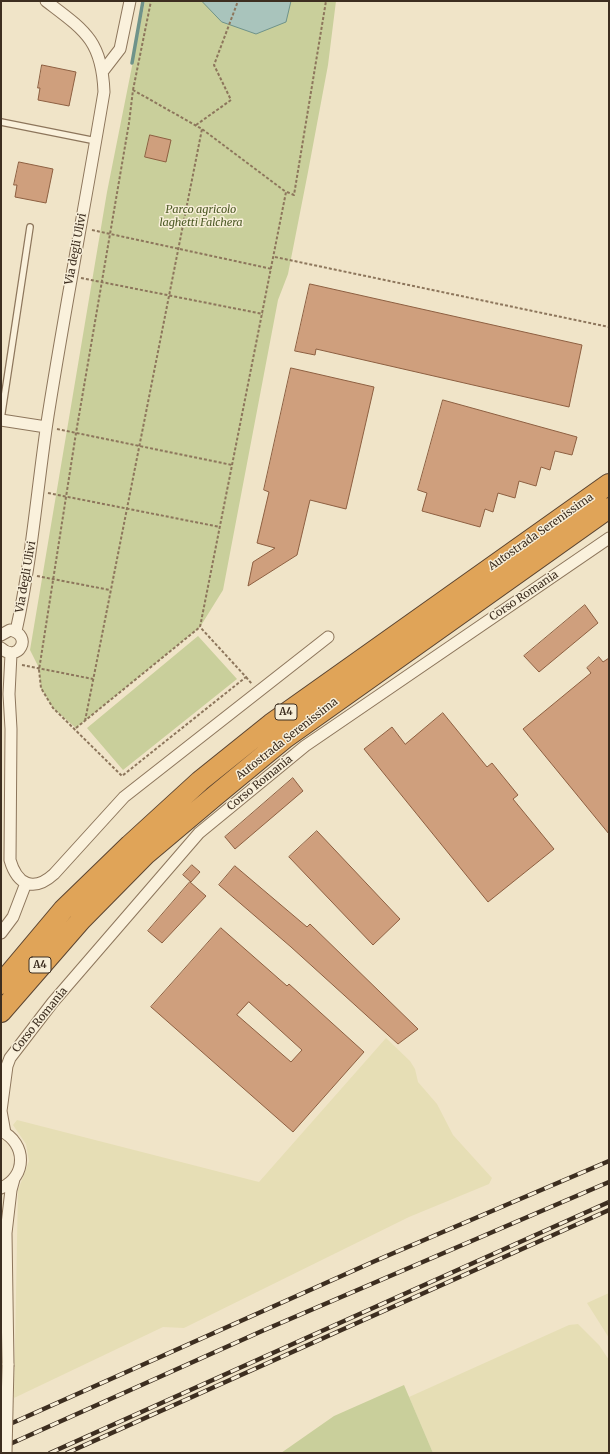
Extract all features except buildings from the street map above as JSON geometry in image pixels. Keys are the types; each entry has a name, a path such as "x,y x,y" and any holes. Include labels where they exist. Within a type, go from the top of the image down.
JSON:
{"highway":[{"name":"Autostrada Serenissima","path":"1,984 63,910 130,845 200,781 271,724 609,484"},
{"name":"Autostrada Serenissima","path":"1,1012 81,920 130,870 146,854 222,790 285,738 609,508"}],"street":[{"name":"Via degli Ulivi","path":"16,631 28,574 46,427 70,276 104,92 104,71 98,52 88,34 46,1"},
{"path":"104,71 120,49 130,1"},
{"path":"1,420 46,427"},
{"name":"Corso Romania","path":"3,1132 1,1111 7,1066 10,1058 53,1002 199,832 305,746 609,538"},
{"path":"1,630 19,615"},
{"path":"1,635 10,630 16,631 20,635 22,641 21,647 17,652 8,655 11,729 10,860 17,877 26,883 38,884 48,880 124,797 328,637"},
{"path":"1,933 13,917 26,883"},
{"path":"3,1132 16,1143 21,1158 20,1165 10,1190 6,1233 8,1365 6,1453"},
{"path":"1,1188 14,1178"},
{"path":"1,1212 6,1233"}],"lane":[{"path":"1,122 96,141"},
{"path":"1,420 30,227"}],"path":[{"path":"151,1 133,90 129,123 76,433 39,669 41,688 53,708 76,728 122,776 246,677 200,627"},
{"path":"196,125 231,100 214,65 238,1"},
{"path":"133,90 196,125 286,192 294,195 326,1"},
{"path":"85,721 202,129"},
{"path":"76,728 200,627 275,257 286,192"},
{"path":"80,227 272,269"},
{"path":"275,257 609,327"},
{"path":"70,276 263,314"},
{"path":"46,427 232,465"},
{"path":"39,490 66,497 220,527"},
{"path":"28,574 110,590"},
{"path":"8,655 39,669 93,679"}],"shaded area":[{"path":"386,1038 410,1061 415,1069 418,1082 437,1104 453,1135 492,1178 489,1184 409,1217 184,1328 163,1327 14,1398 18,1190 29,1161 26,1144 13,1125 17,1120 259,1182"},
{"path":"609,1293 609,1338 587,1303"},
{"path":"578,1324 599,1345 609,1360 609,1453 433,1453 409,1397 569,1325"}],"green space":[{"name":"Parco agricolo laghetti Falchera","path":"145,1 336,1 328,65 308,172 288,274 278,300 223,590 200,627 76,728 53,708 41,688 39,668 30,650 107,192"},
{"path":"198,636 237,679 123,770 87,728"},
{"path":"404,1385 433,1453 281,1453 334,1416"}],"water":[{"path":"202,1 291,1 286,22 256,34 222,22"}],"waterway":[{"path":"132,63 143,1"}],"railway":[{"path":"1,1428 375,1261 609,1161"},
{"path":"1,1448 262,1331 609,1182"},
{"path":"50,1453 609,1202"},
{"path":"67,1453 609,1210"}]}
